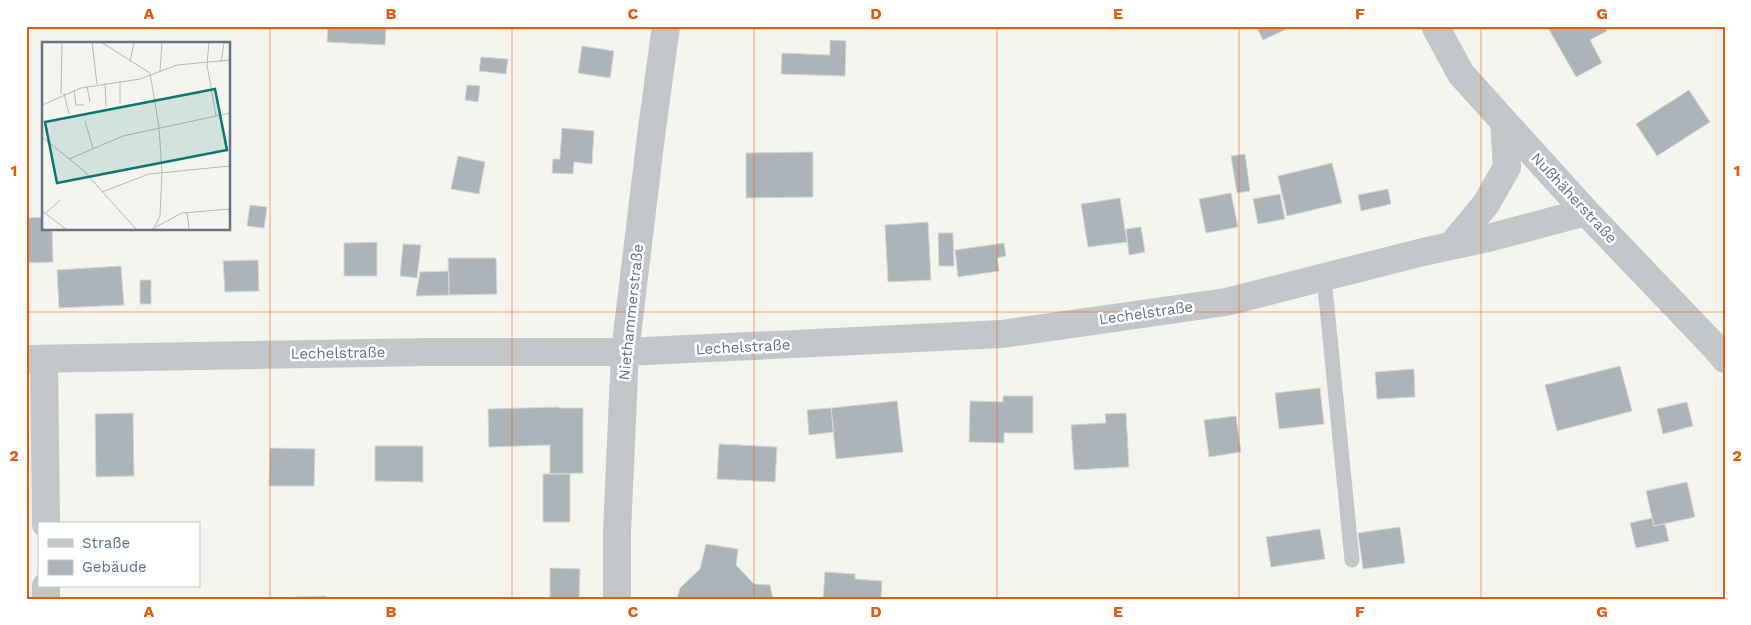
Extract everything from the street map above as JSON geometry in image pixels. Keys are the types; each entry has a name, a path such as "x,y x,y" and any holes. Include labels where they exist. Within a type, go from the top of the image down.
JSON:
{"street":[{"name":"Niethammerstraße","path":"617,599 617,532 625,352 666,26"},
{"name":"Nußhäherstraße","path":"1435,26 1462,74 1586,212 1725,359"},
{"path":"1451,246 1486,204 1508,167 1504,122"},
{"name":"Lechelstraße","path":"35,359 428,352 625,352 1002,334 1226,302 1586,212"},
{"path":"35,359 46,522"}],"lane":[{"path":"1324,277 1352,560"}],"building":[{"path":"328,26 386,26 385,45 327,42"},
{"path":"1256,26 1293,26 1263,40"},
{"path":"1547,26 1604,26 1607,31 1590,40 1602,63 1576,77"},
{"path":"830,40 846,41 845,76 781,74 782,53 830,55"},
{"path":"582,46 614,51 610,78 578,73"},
{"path":"481,57 508,59 506,74 479,71"},
{"path":"467,85 480,86 478,102 465,100"},
{"path":"1689,90 1710,122 1657,156 1636,124"},
{"path":"562,128 594,131 592,164 574,162 573,174 552,173 553,159 560,159"},
{"path":"813,152 813,197 746,198 746,153"},
{"path":"1245,154 1250,191 1237,193 1231,156"},
{"path":"458,156 485,162 479,194 451,189"},
{"path":"1332,163 1342,203 1287,216 1278,176"},
{"path":"1388,189 1391,204 1361,211 1358,195"},
{"path":"1231,193 1238,227 1206,233 1199,199"},
{"path":"1280,194 1285,219 1258,224 1253,199"},
{"path":"1120,198 1127,242 1088,247 1081,204"},
{"path":"250,205 267,207 264,228 247,226"},
{"path":"42,217 42,230 52,230 53,262 26,263 26,218"},
{"path":"928,222 931,280 888,282 885,225"},
{"path":"1141,227 1145,252 1129,255 1126,229"},
{"path":"938,233 953,233 954,266 939,266"},
{"path":"377,242 377,276 344,276 344,243"},
{"path":"1004,243 1006,256 997,258 999,271 958,277 955,250"},
{"path":"403,244 421,245 417,278 400,276"},
{"path":"448,258 496,258 497,294 449,295"},
{"path":"258,260 259,291 225,292 223,261"},
{"path":"121,266 124,305 59,308 57,270"},
{"path":"449,271 449,295 416,296 420,272"},
{"path":"140,280 151,280 151,304 140,304"},
{"path":"1620,366 1632,411 1557,431 1545,385"},
{"path":"1414,369 1415,397 1377,399 1375,372"},
{"path":"1320,388 1324,424 1279,429 1275,393"},
{"path":"1003,396 1033,396 1033,433 1004,433 1004,443 969,442 970,401 1003,402"},
{"path":"897,401 903,452 836,459 831,408"},
{"path":"1687,402 1693,426 1663,434 1657,409"},
{"path":"583,408 583,473 550,474 550,445 489,447 488,409"},
{"path":"831,408 834,432 809,435 807,410"},
{"path":"133,413 134,476 96,477 95,414"},
{"path":"1126,413 1129,467 1074,470 1071,425 1106,423 1105,414"},
{"path":"1236,416 1241,452 1209,457 1204,420"},
{"path":"719,444 777,447 775,482 717,479"},
{"path":"375,446 423,446 423,482 375,481"},
{"path":"270,448 315,449 314,486 269,486"},
{"path":"543,474 570,474 570,522 543,522"},
{"path":"1687,482 1695,517 1654,526 1646,491"},
{"path":"1652,518 1654,526 1665,524 1669,541 1636,548 1630,523"},
{"path":"1400,527 1405,563 1363,569 1358,533"},
{"path":"1320,529 1325,559 1271,567 1266,537"},
{"path":"706,544 738,549 736,565 754,584 770,585 773,599 677,599 680,588 700,569"},
{"path":"550,568 580,569 579,599 550,599"},
{"path":"825,572 855,574 855,579 882,581 881,599 823,598"},
{"path":"326,596 326,599 295,599 295,597"}]}
